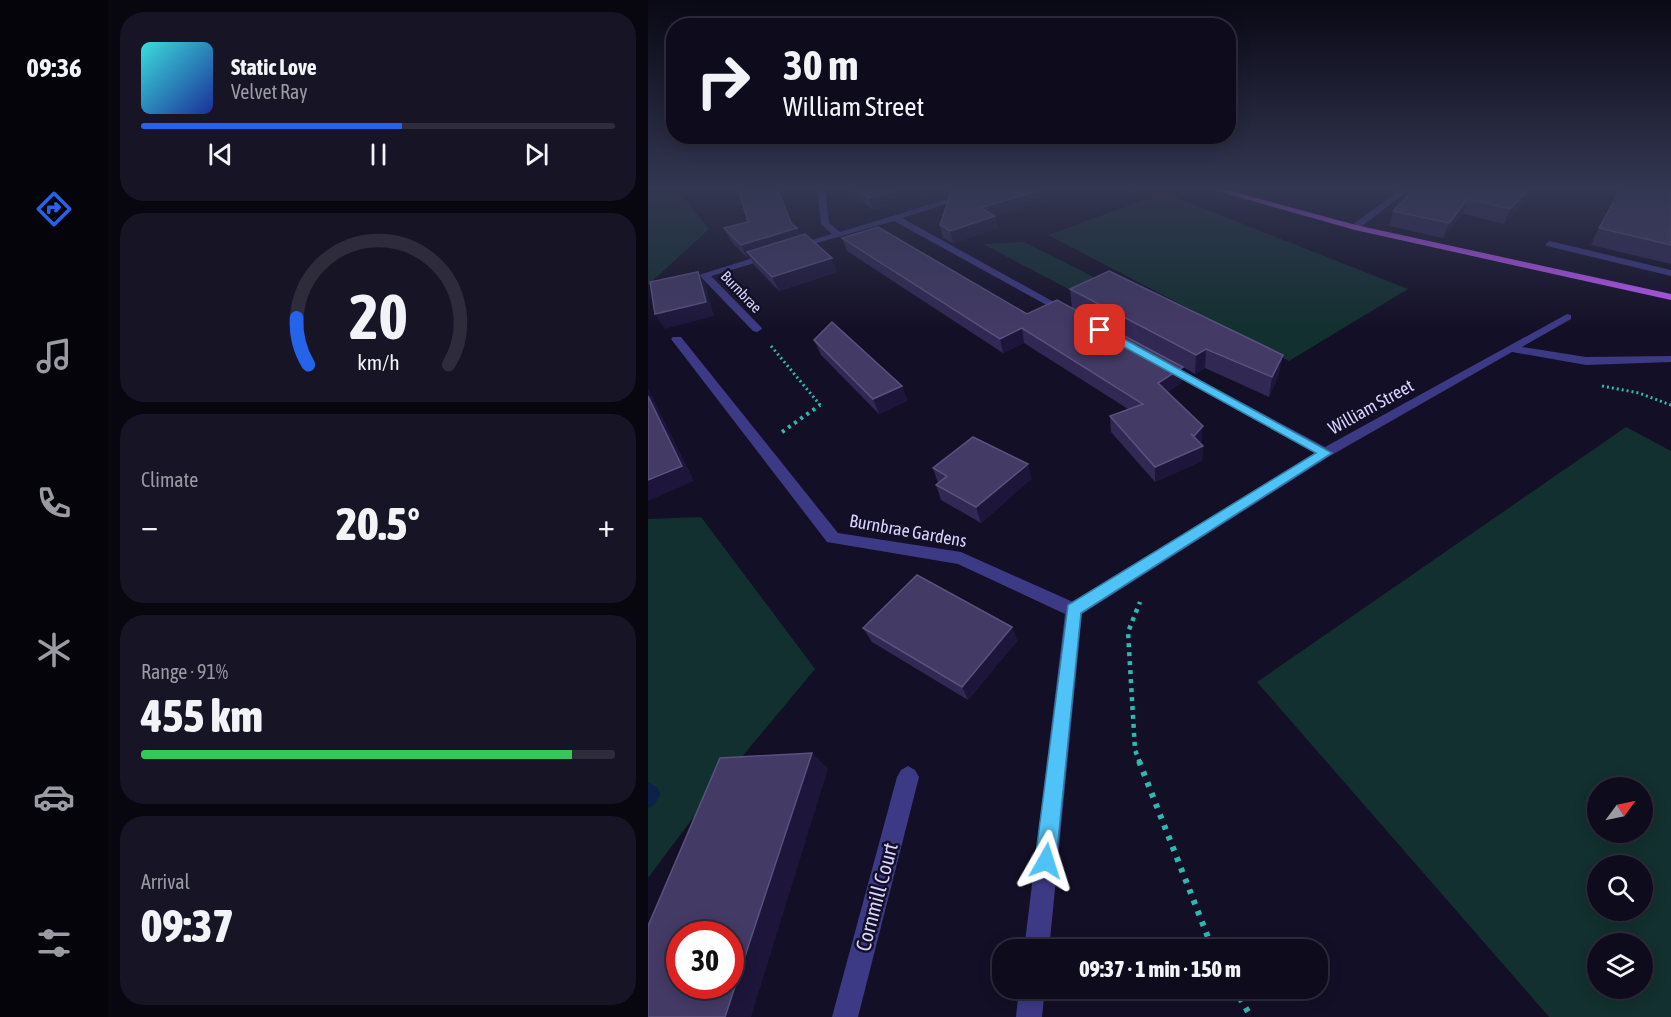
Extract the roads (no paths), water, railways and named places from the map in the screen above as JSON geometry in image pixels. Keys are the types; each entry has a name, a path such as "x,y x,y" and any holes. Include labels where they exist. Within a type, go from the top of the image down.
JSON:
{"main road":[{"path":"1389,234 1671,297"}],"street":[{"path":"926,234 1074,316"},
{"name":"Burnbrae","path":"757,329 704,275 839,235"},
{"path":"1550,244 1671,273"},
{"name":"William Street","path":"1074,610 1325,453 1567,317"},
{"name":"Burnbrae Gardens","path":"677,339 833,538 961,558 1074,610"},
{"path":"1512,349 1586,360 1671,359"},
{"path":"1158,361 1325,453"},
{"path":"1037,939 1074,610"},
{"name":"Cornmill Court","path":"845,1017 908,777"},
{"path":"1029,1017 1031,999"}],"waterway":[{"path":"648,791 652,794 648,799"}]}
